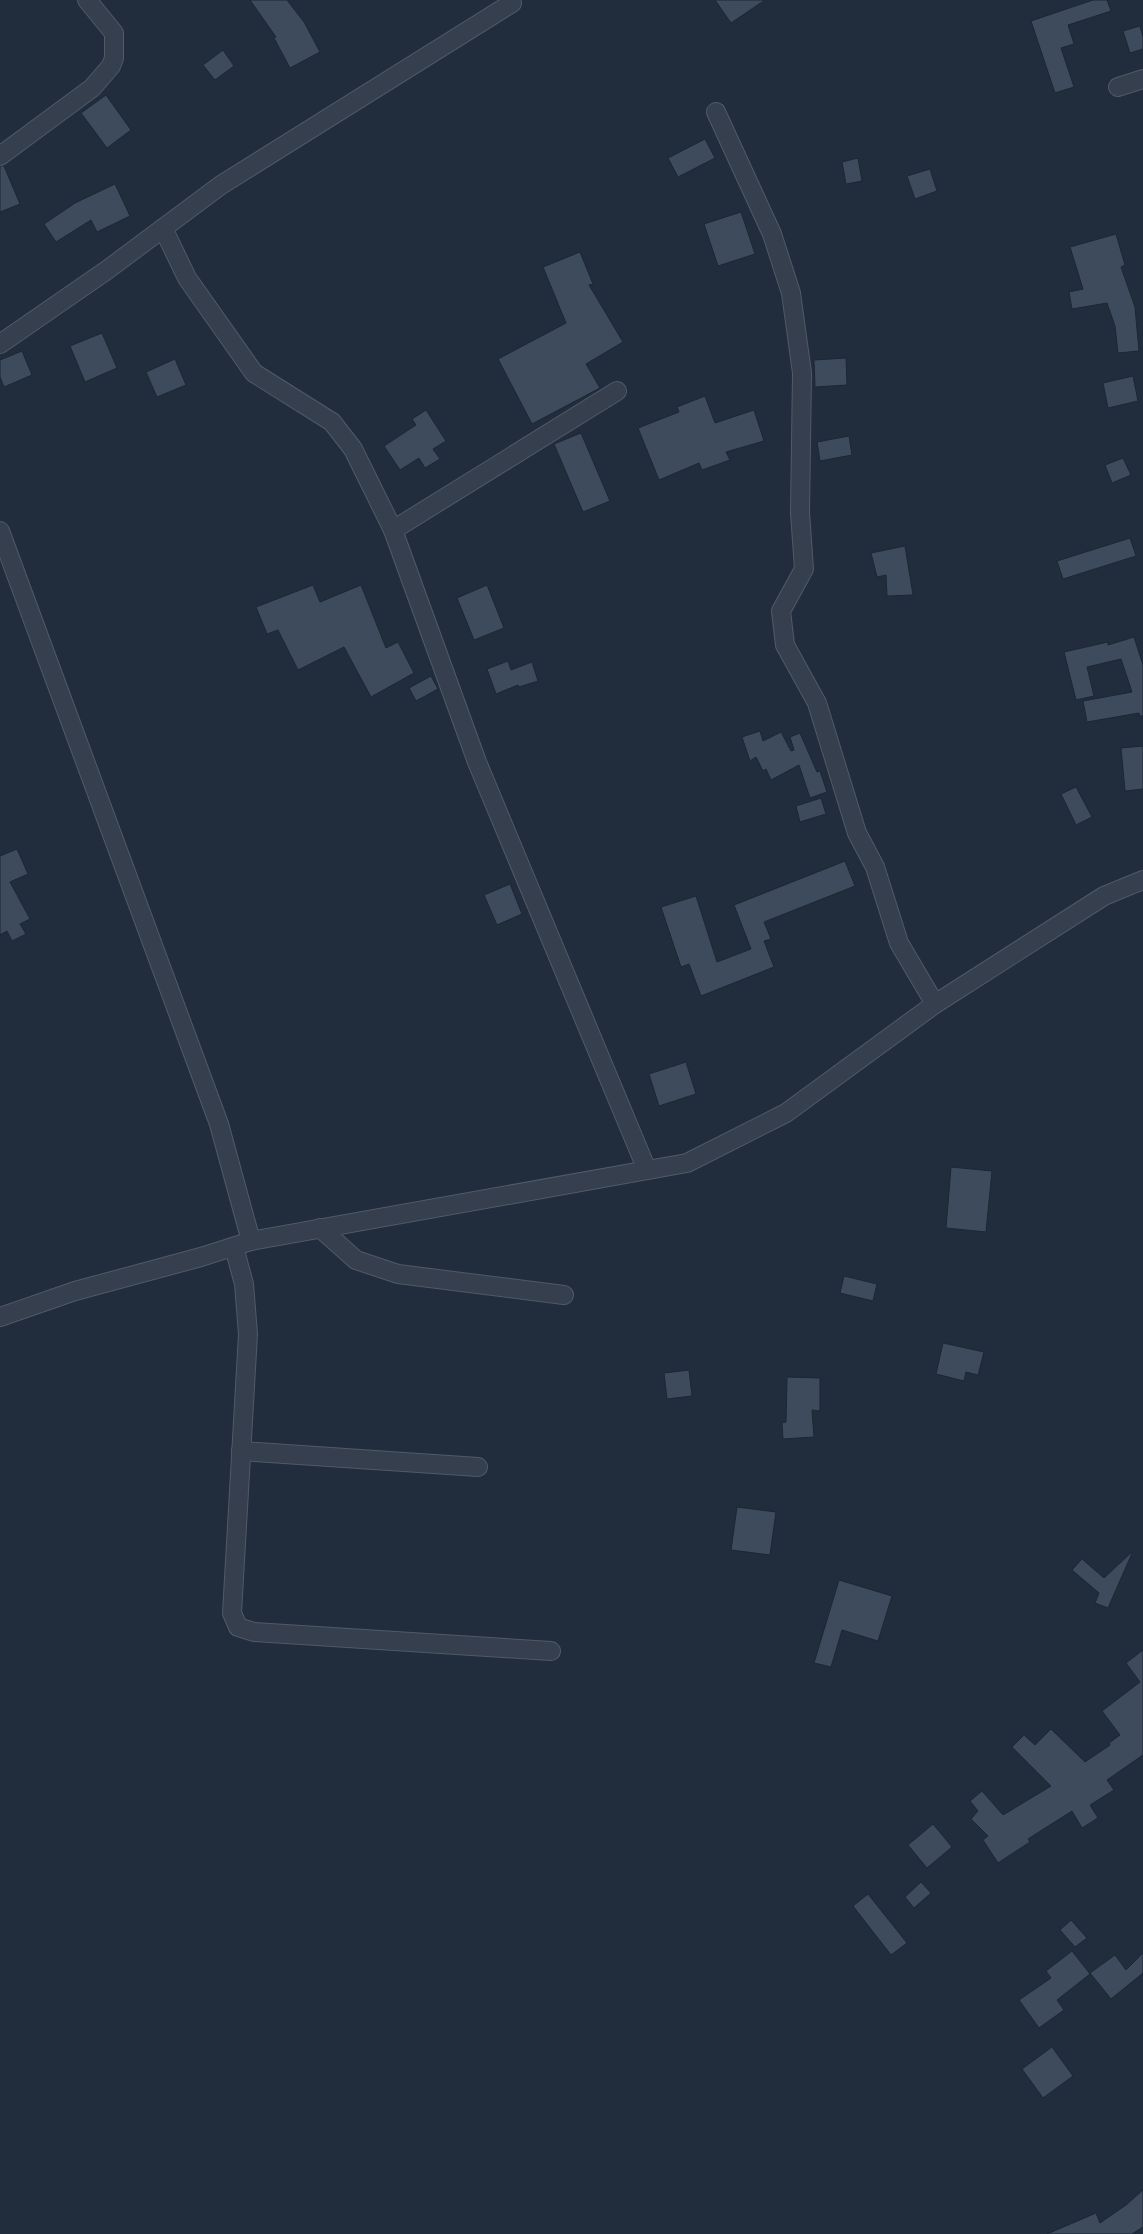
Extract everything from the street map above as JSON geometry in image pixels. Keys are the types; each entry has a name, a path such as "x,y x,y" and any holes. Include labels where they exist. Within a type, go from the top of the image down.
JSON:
{"street":[{"path":"0,156 92,88 111,66 114,58 114,33 86,0"},
{"path":"0,344 107,270 221,184 512,2"},
{"path":"1118,87 1143,80"},
{"path":"716,112 772,234 791,293 800,364 800,513 804,569 781,611 785,645 816,703 857,833 875,867 899,943 935,1004"},
{"path":"163,228 187,278 254,373 332,422 353,449 393,530 477,762 646,1170"},
{"path":"393,530 617,391"},
{"path":"0,531 220,1124 251,1241"},
{"path":"0,1317 75,1291 251,1241 687,1162 786,1113 935,1004 1104,896 1143,880"},
{"path":"320,1228 356,1260 398,1274 564,1295"},
{"path":"234,1247 244,1284 248,1334 232,1612 238,1627 254,1632 552,1651"},
{"path":"241,1451 478,1467"}],"building":[{"path":"250,0 287,0 304,22 320,52 290,68 274,38 276,37"},
{"path":"715,0 765,0 731,23"},
{"path":"1093,0 1107,0 1111,11 1068,25 1074,44 1061,48 1074,87 1055,93 1031,21"},
{"path":"1140,26 1143,37 1143,49 1130,53 1123,31"},
{"path":"223,50 234,66 215,80 203,65"},
{"path":"106,95 131,130 107,148 81,113"},
{"path":"705,139 715,158 678,177 668,158"},
{"path":"858,158 862,181 846,184 842,162"},
{"path":"0,166 4,166 20,204 0,212"},
{"path":"930,169 937,191 915,199 907,176"},
{"path":"115,184 130,216 97,232 91,220 56,242 44,224 75,203"},
{"path":"741,212 755,254 718,266 704,224"},
{"path":"1116,234 1125,265 1121,267 1135,307 1139,351 1118,353 1115,326 1107,303 1072,309 1069,292 1083,289 1070,247"},
{"path":"580,252 593,284 589,285 623,342 586,364 600,388 532,424 498,359 566,323 543,267"},
{"path":"102,333 117,368 85,382 70,346"},
{"path":"22,351 32,375 4,387 0,377 0,360"},
{"path":"846,358 847,385 815,387 814,360"},
{"path":"175,359 186,385 157,397 146,372"},
{"path":"1133,376 1138,401 1108,408 1103,383"},
{"path":"705,396 715,423 754,410 764,441 726,452 730,460 702,470 699,463 659,480 638,428 679,412 677,407"},
{"path":"426,410 446,441 433,449 440,459 425,468 419,458 400,470 384,446 416,425 412,419"},
{"path":"581,433 610,501 583,512 554,444"},
{"path":"849,436 852,455 820,461 817,442"},
{"path":"1123,458 1131,475 1112,483 1105,465"},
{"path":"1130,538 1136,556 1063,579 1057,561"},
{"path":"905,546 913,595 887,596 886,575 877,577 871,553"},
{"path":"313,585 320,602 361,585 386,648 398,642 414,673 371,697 344,647 298,670 278,630 267,634 256,607"},
{"path":"487,585 504,628 474,640 457,598"},
{"path":"1134,637 1143,665 1143,716 1140,716 1139,713 1087,722 1083,701 1132,692 1121,659 1087,667 1094,696 1076,700 1064,652 1108,642 1108,645"},
{"path":"508,661 511,670 532,662 538,681 519,687 518,685 496,694 487,669"},
{"path":"431,676 438,689 416,701 409,688"},
{"path":"760,731 763,741 781,732 791,751 794,750 790,737 800,733 817,772 820,771 827,792 810,798 799,765 771,780 766,769 763,771 756,757 750,761 742,737"},
{"path":"1143,746 1143,789 1125,791 1121,748"},
{"path":"1076,787 1092,817 1076,825 1061,794"},
{"path":"821,798 826,814 800,822 796,806"},
{"path":"17,849 28,874 10,882 30,919 20,924 26,934 12,941 7,931 0,935 0,856"},
{"path":"845,861 855,886 764,922 771,939 764,941 774,967 701,996 689,964 681,967 661,907 696,896 717,962 751,949 734,905"},
{"path":"510,884 522,914 497,925 484,895"},
{"path":"686,1062 696,1094 659,1106 649,1074"},
{"path":"951,1167 992,1171 986,1232 946,1228"},
{"path":"844,1276 877,1284 873,1301 840,1293"},
{"path":"943,1343 984,1352 978,1375 966,1372 964,1381 936,1374"},
{"path":"689,1370 692,1396 667,1399 664,1373"},
{"path":"787,1377 820,1378 820,1411 812,1410 814,1437 783,1439 782,1423 786,1422"},
{"path":"737,1507 776,1512 770,1555 731,1550"},
{"path":"1133,1551 1108,1608 1095,1603 1099,1593 1072,1570 1082,1559 1104,1578"},
{"path":"839,1580 892,1596 878,1641 842,1630 831,1667 814,1663"},
{"path":"1143,1650 1143,1755 1107,1780 1114,1790 1090,1805 1098,1818 1082,1828 1072,1811 1028,1839 1030,1842 998,1863 983,1840 988,1836 971,1819 978,1811 970,1801 982,1791 1003,1815 1051,1786 1012,1747 1024,1735 1035,1745 1051,1729 1085,1762 1110,1745 1109,1743 1120,1735 1102,1711 1140,1682 1126,1663"},
{"path":"933,1824 952,1847 927,1868 908,1845"},
{"path":"921,1882 931,1893 914,1908 905,1897"},
{"path":"868,1894 907,1943 891,1955 853,1906"},
{"path":"1071,1920 1087,1938 1075,1947 1060,1930"},
{"path":"1072,1951 1090,1974 1057,2000 1064,2010 1039,2028 1019,2000 1051,1978 1046,1971"},
{"path":"1143,1953 1143,1973 1111,1999 1090,1973 1115,1955 1126,1970"},
{"path":"1052,2047 1073,2076 1043,2098 1022,2069"},
{"path":"1143,2190 1143,2227 1132,2234 1047,2234 1096,2213 1100,2223 1126,2205"}]}
